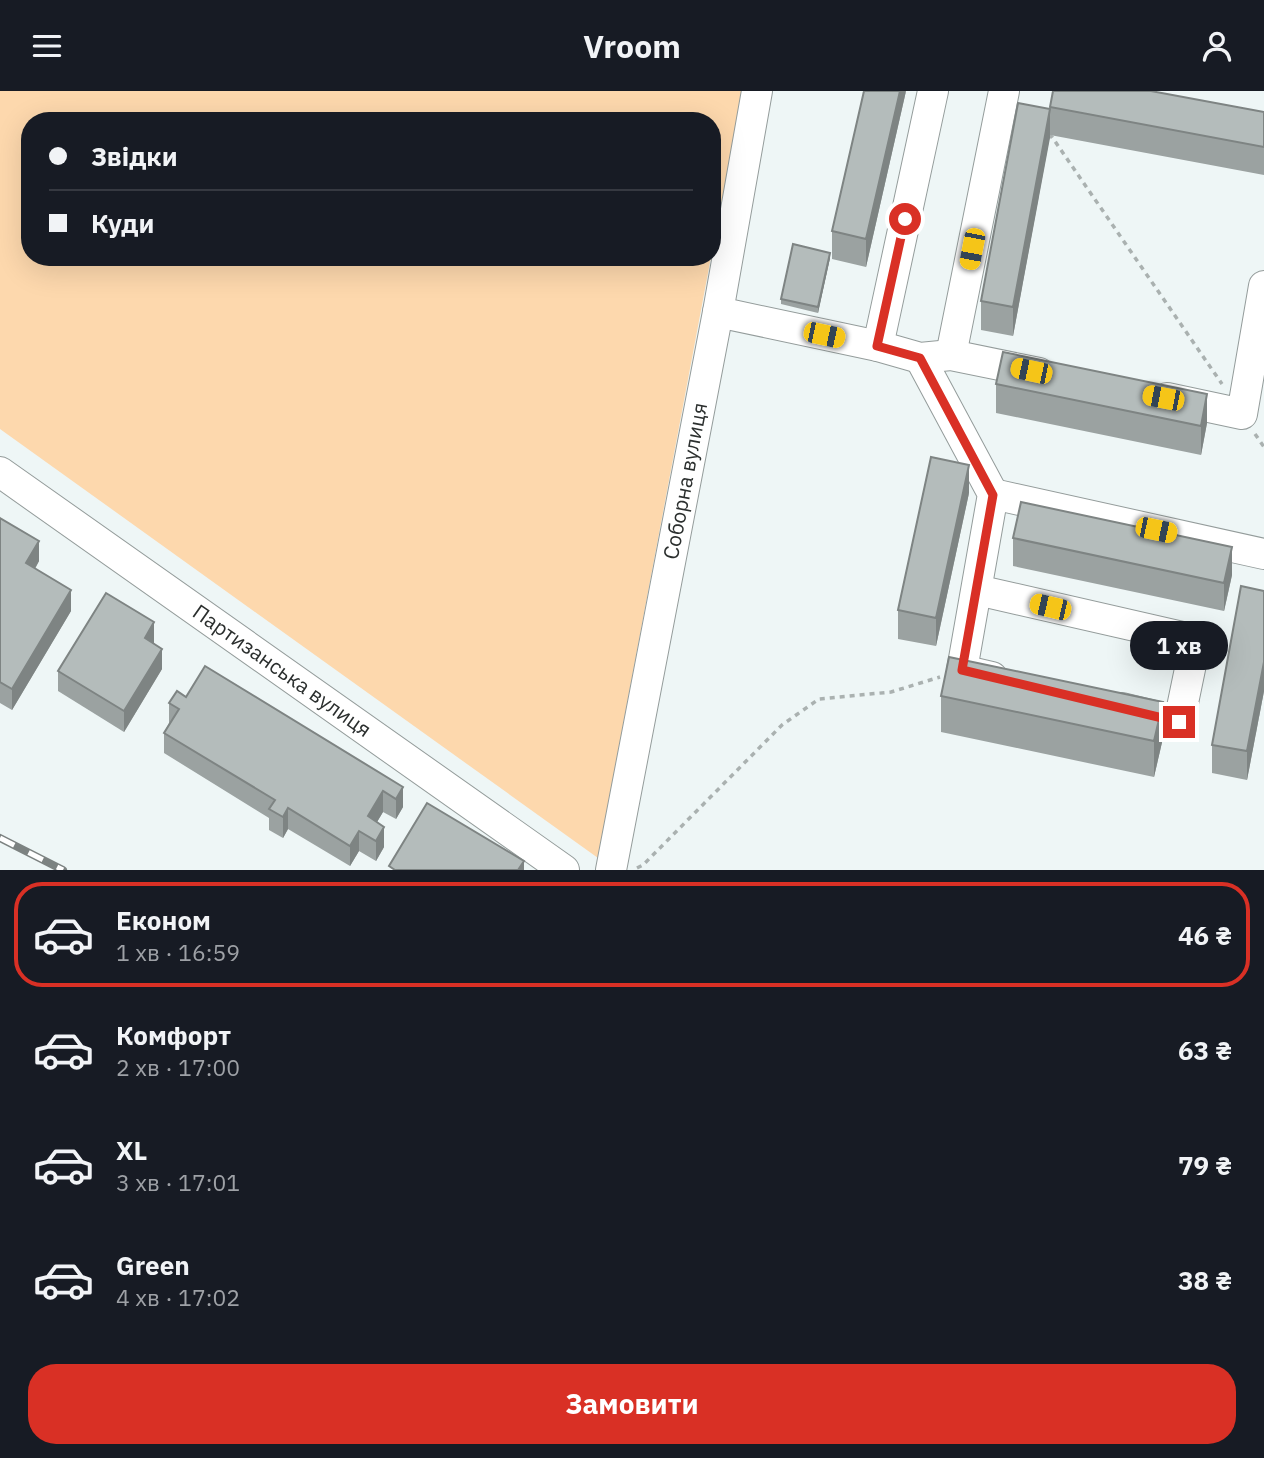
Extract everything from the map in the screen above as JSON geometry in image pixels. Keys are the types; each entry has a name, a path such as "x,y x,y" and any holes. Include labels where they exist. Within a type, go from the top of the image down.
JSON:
{"street":[{"name":"Соборна вулиця","path":"611,870 718,312 757,91"},
{"path":"877,346 933,91"},
{"path":"951,355 1004,91"},
{"path":"1136,392 1242,414 1264,286"},
{"path":"718,312 877,346 920,358 951,355 1070,379"},
{"path":"920,358 993,495 962,670 1017,683"},
{"name":"Партизанська вулиця","path":"0,472 564,870"},
{"path":"993,495 1264,554"},
{"path":"976,590 1196,640 1179,722 1098,702"}],"path":[{"path":"1048,136 1052,137 1264,447"},
{"path":"634,870 643,865 782,725 819,699 891,692 962,670"}],"shaded area":[{"path":"0,91 743,91 721,206 721,112 21,112 21,266 709,266 598,858 0,429"}],"building":[{"path":"864,91 900,91 866,239 832,231"},
{"path":"1053,91 1151,91 1264,112 1264,147 1050,107"},
{"path":"1018,103 1050,109 1013,307 981,301"},
{"path":"793,244 830,253 818,307 781,299"},
{"path":"1003,352 1207,394 1201,426 996,384"},
{"path":"931,457 969,465 936,618 898,610"},
{"path":"1021,502 1232,547 1224,583 1013,538"},
{"path":"0,518 39,541 26,563 71,590 12,689 0,682"},
{"path":"1241,586 1264,591 1264,662 1247,751 1212,745"},
{"path":"106,593 154,622 145,638 162,649 124,711 58,671"},
{"path":"949,657 1163,702 1154,741 941,696"},
{"path":"205,666 403,787 396,799 383,791 368,816 384,827 376,841 359,831 350,846 288,808 283,817 269,809 275,800 164,733 179,709 169,703 177,691 186,697"},
{"path":"427,803 524,861 518,870 395,870 389,866"}],"railway":[{"path":"0,838 63,870"}],"route":[{"path":"905,219 877,346 920,358 993,495 962,670 1179,722"}]}
